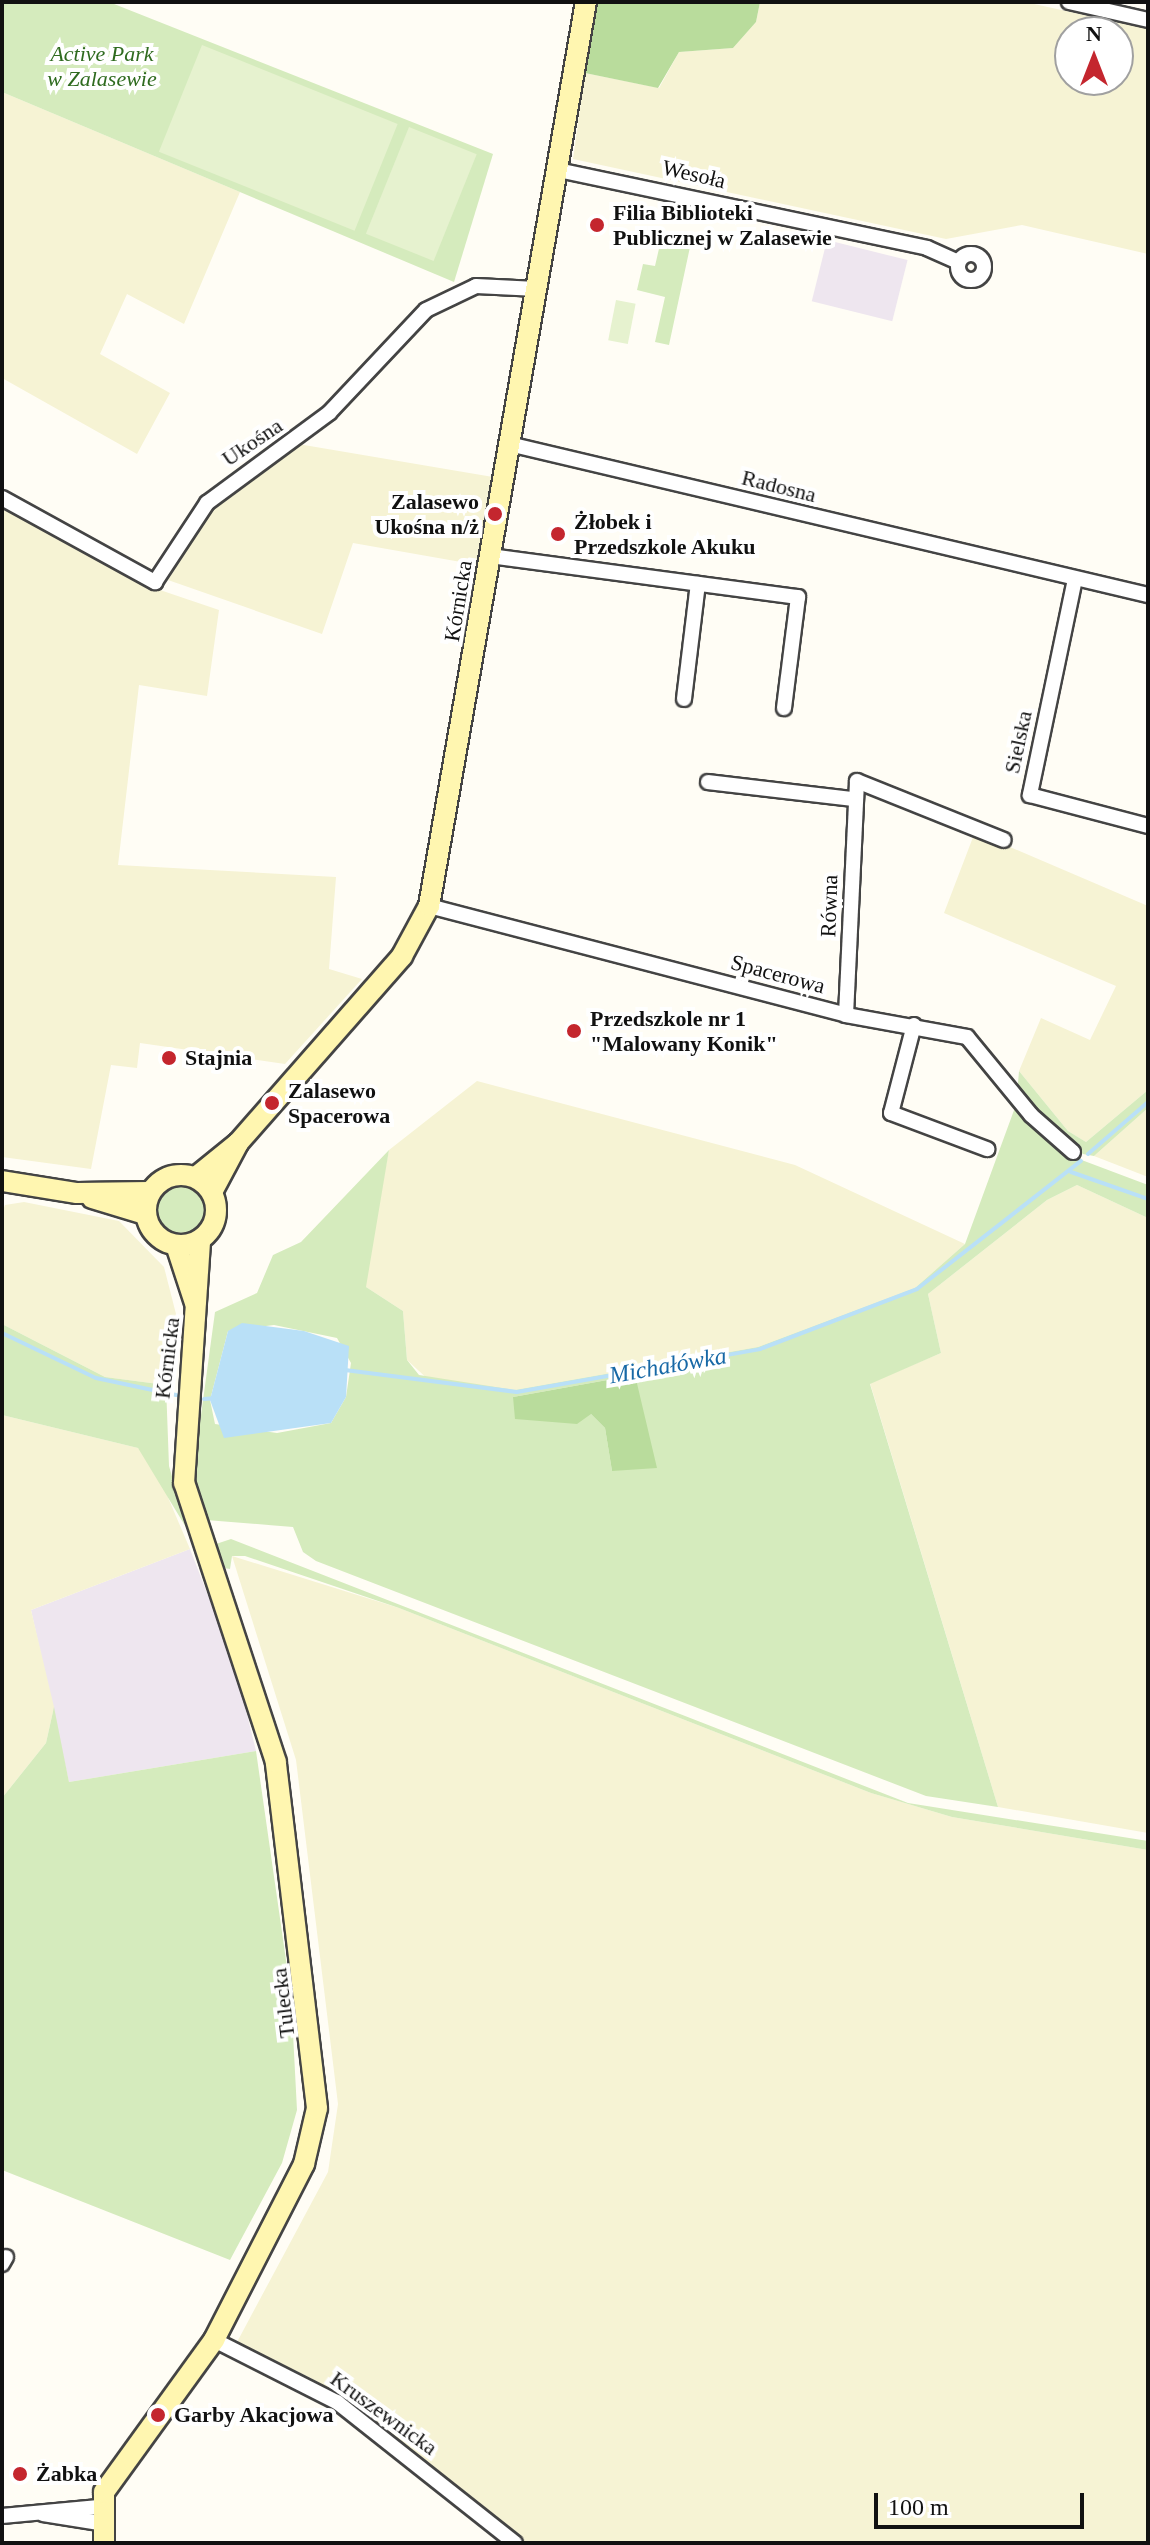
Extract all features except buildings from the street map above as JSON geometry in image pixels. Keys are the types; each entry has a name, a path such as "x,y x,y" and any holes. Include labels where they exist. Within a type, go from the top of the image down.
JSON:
{"street":[{"name":"Kórnicka","path":"196,1177 238,1143 402,956 429,906 586,2"},
{"path":"1069,2 1148,20"},
{"name":"Wesoła","path":"558,170 927,248 958,262"},
{"name":"Ukośna","path":"2,498 155,582 207,503 329,413 426,310 476,286 537,289"},
{"name":"Radosna","path":"509,444 1148,595"},
{"path":"490,556 798,597 784,708"},
{"name":"Sielska","path":"1075,579 1030,795 1148,826"},
{"path":"684,699 698,584"},
{"path":"708,782 853,799 857,781 1004,840"},
{"name":"Równa","path":"846,1015 853,799"},
{"name":"Spacerowa","path":"429,906 846,1015 967,1037 1031,1115 1073,1152"},
{"path":"914,1025 891,1113 987,1149"},
{"name":"Kórnicka","path":"212,1192 238,1143"},
{"path":"196,1177 212,1192 215,1220 200,1240 176,1245 155,1234 145,1214 149,1192 165,1178 196,1177"},
{"path":"2,1181 77,1193 145,1214"},
{"path":"77,1193 149,1192"},
{"name":"Kórnicka","path":"184,1414 197,1307 200,1240"},
{"name":"Kórnicka","path":"176,1245 197,1307"},
{"name":"Tulecka","path":"100,2524 107,2484 214,2340 304,2164 317,2094 279,1777 256,1686 184,1483 184,1414"},
{"name":"Kruszewnicka","path":"214,2340 337,2402 515,2543"},
{"path":"2,2516 39,2513 100,2524"}],"shaded area":[{"path":"760,2 1025,2 1089,16 1054,16 1054,96 1134,96 1134,26 1148,29 1148,254 1022,225 946,239 573,159 585,73 659,88 679,52 733,48 756,22"},
{"path":"2,92 240,192 184,324 127,294 100,354 170,393 137,454 2,378"},
{"path":"827,240 908,260 892,321 812,301"},
{"path":"298,444 493,477 478,565 353,543 322,634 168,580 218,501"},
{"path":"2,506 160,590 219,610 207,696 139,685 118,865 336,877 329,969 362,979 285,1064 140,1043 137,1068 111,1065 91,1169 2,1157"},
{"path":"975,832 1148,906 1148,1090 1086,1142 1068,1131 1019,1071 1041,1018 1090,1040 1116,986 944,913"},
{"path":"477,1081 795,1165 965,1244 915,1288 758,1347 515,1390 431,1382 407,1360 403,1311 366,1287 365,1273 389,1150"},
{"path":"1148,1108 1148,1177 1094,1156"},
{"path":"1077,1185 1148,1218 1148,1833 998,1807 870,1383 941,1353 928,1294 1047,1200"},
{"path":"24,1202 119,1221 164,1267 176,1314 166,1385 105,1377 2,1324 2,1213 5,1205"},
{"path":"2,1415 138,1448 155,1467 190,1549 31,1610 54,1707 46,1743 2,1798"},
{"path":"190,1549 235,1665 256,1751 69,1782 31,1610"},
{"path":"232,1556 399,1608 871,1793 952,1817 1148,1850 1148,2543 524,2543 311,2378 236,2344 328,2172 338,2104 296,1760"}],"green space":[{"name":"Active Park w Zalasewie","path":"2,2 109,2 493,154 454,282 2,92"},
{"path":"596,2 760,2 756,22 733,48 679,52 658,88 585,73"},
{"path":"202,45 398,124 355,231 159,152"},
{"path":"409,127 477,154 434,261 366,234"},
{"path":"661,240 690,247 669,345 655,342 665,297 637,290 643,264 655,266"},
{"path":"616,300 636,304 628,344 608,340"},
{"path":"1019,1071 1068,1131 1086,1142 1148,1090 1148,1108 1094,1156 1083,1154 1017,1095"},
{"path":"1017,1102 1071,1156 1148,1185 1148,1218 1077,1185 1047,1200 928,1294 941,1353 870,1384 998,1807 926,1796 316,1561 303,1552 293,1527 206,1520 193,1474 215,1312 257,1293 273,1255 301,1242 389,1150 366,1287 403,1311 407,1360 419,1375 515,1390 758,1347 915,1288 965,1244","holes":["274,1325 337,1338 351,1363 346,1397 331,1423 277,1433 215,1424 210,1400 228,1331","635,1375 612,1471 605,1428 591,1414 513,1397"]},
{"path":"181,1185 198,1192 205,1209 198,1226 181,1233 164,1226 157,1209 164,1192"},
{"path":"2,1324 105,1377 166,1385 169,1466 187,1529 138,1448 2,1415"},
{"path":"635,1375 657,1468 612,1471 605,1428 591,1414 577,1424 515,1419 513,1397"},
{"path":"231,1539 908,1803 1148,1841 1148,1850 952,1817 871,1793 399,1608 245,1556 232,1556 230,1569 224,1568 216,1544"},
{"path":"54,1707 69,1782 256,1751 291,1995 297,2110 282,2163 230,2260 2,2170 2,1798 46,1743"}],"water":[{"path":"242,1323 304,1331 349,1346 346,1397 331,1423 224,1438 210,1400 228,1331"}],"waterway":[{"name":"Michałówka","path":"1088,1154 1148,1102"},
{"name":"Michałówka","path":"345,1370 517,1392 760,1349 917,1289 1081,1161"},
{"path":"1071,1172 1148,1199"},
{"name":"Michałówka","path":"2,1333 96,1378 176,1395"},
{"name":"Michałówka","path":"204,1399 216,1398"}],"place":[{"name":"Filia Biblioteki Publicznej w Zalasewie","path":"597,225"},
{"name":"Zalasewo Ukośna n/ż","path":"495,514"},
{"name":"Żłobek i Przedszkole Akuku","path":"558,534"},
{"name":"Przedszkole nr 1 \"Malowany Konik\"","path":"574,1031"},
{"name":"Stajnia","path":"169,1058"},
{"name":"Zalasewo Spacerowa","path":"272,1103"},
{"name":"Garby Akacjowa","path":"158,2415"},
{"name":"Żabka","path":"20,2474"}]}
